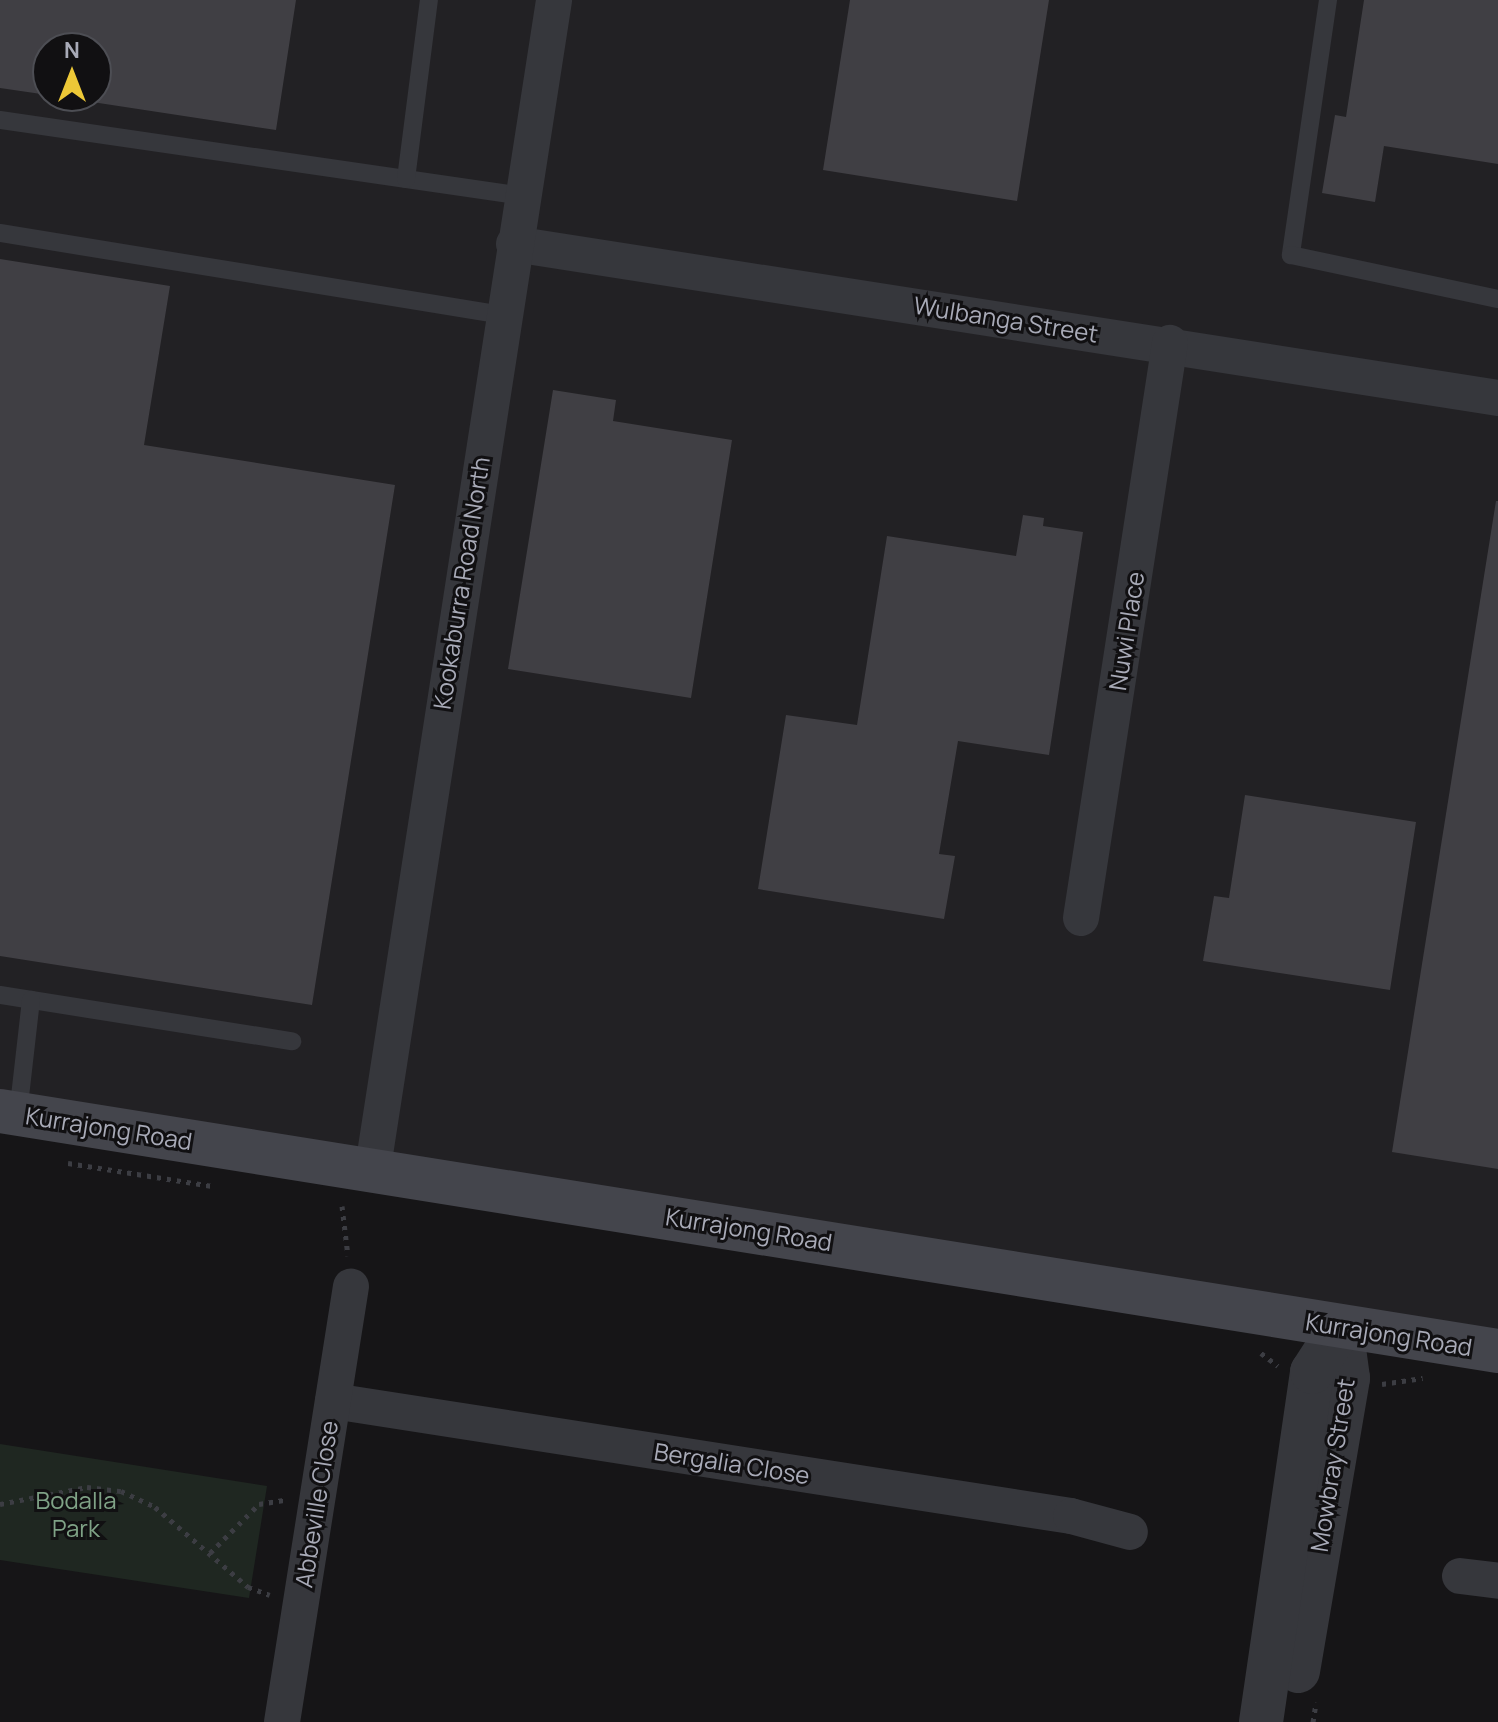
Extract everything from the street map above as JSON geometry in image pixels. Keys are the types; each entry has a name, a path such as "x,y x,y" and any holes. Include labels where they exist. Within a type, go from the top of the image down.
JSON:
{"main road":[{"name":"Kurrajong Road","path":"9,1112 373,1167 1498,1351"}],"street":[{"name":"Kookaburra Road North","path":"373,1167 554,0"},
{"name":"Wulbanga Street","path":"514,244 1170,343 1498,398"},
{"name":"Nuwi Place","path":"1081,918 1170,343"},
{"name":"Abbeville Close","path":"282,1722 351,1286"},
{"name":"Mowbray Street","path":"1261,1722 1312,1372 1341,1327"},
{"name":"Mowbray Street","path":"1290,1722 1348,1378 1341,1327"},
{"name":"Bergalia Close","path":"333,1401 1052,1513 1130,1532"},
{"path":"1460,1576 1498,1581"}],"lane":[{"path":"406,179 429,0"},
{"path":"1328,0 1291,255 1498,299"},
{"path":"0,120 522,196"},
{"path":"0,233 503,315"},
{"path":"0,995 292,1041"},
{"path":"9,1112 31,1000"}],"path":[{"path":"342,1206 351,1286"},
{"path":"0,1504 87,1487 121,1491 155,1507 254,1591 300,1599"},
{"path":"210,1553 267,1500 316,1504"}],"shaded area":[{"path":"0,0 1498,0 1498,1349 0,1100"}],"green space":[{"name":"Bodalla Park","path":"0,1444 267,1486 249,1598 0,1560"}],"building":[{"path":"0,0 296,0 276,130 112,105 112,32 32,32 32,93 0,88"},
{"path":"850,0 1049,0 1017,201 823,170"},
{"path":"1364,0 1498,0 1498,164 1384,146 1375,202 1322,193 1335,115 1346,117"},
{"path":"0,259 170,286 144,445 395,485 312,1005 0,956"},
{"path":"553,390 616,400 613,421 732,440 691,698 508,669"},
{"path":"1498,501 1498,1169 1392,1152"},
{"path":"1023,515 1044,518 1043,526 1083,532 1049,755 958,741 939,854 955,856 944,919 758,889 786,715 857,725 887,536 1016,556"},
{"path":"1245,795 1416,822 1390,990 1203,961 1214,896 1229,898"}]}
